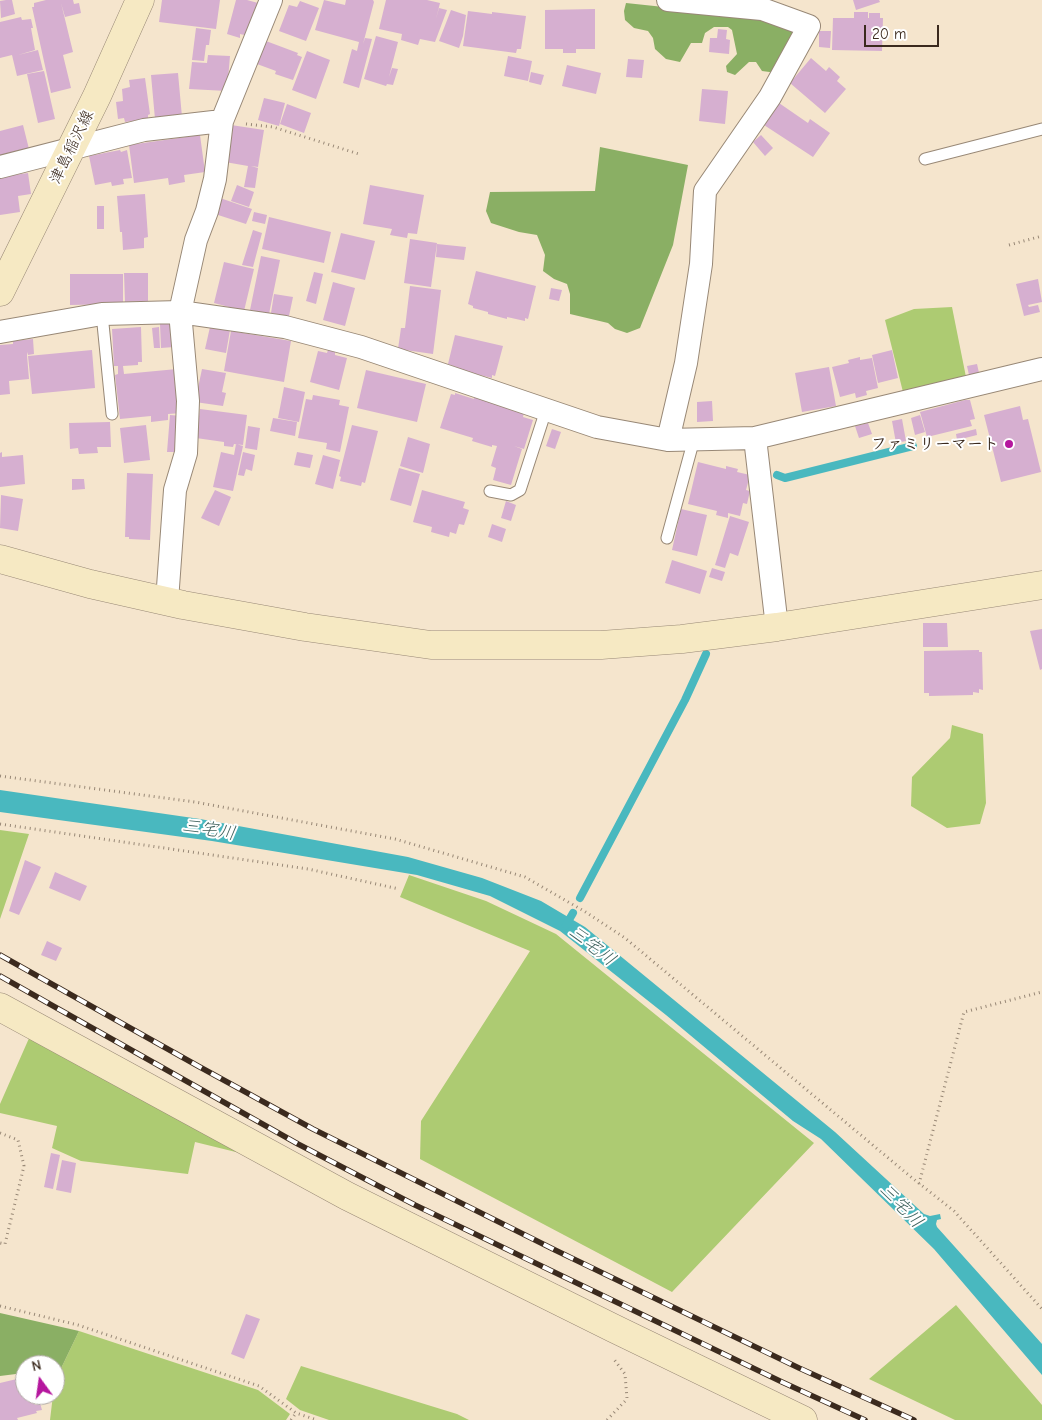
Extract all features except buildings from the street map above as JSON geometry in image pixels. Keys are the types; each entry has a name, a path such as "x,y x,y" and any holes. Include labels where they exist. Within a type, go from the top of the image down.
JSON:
{"street":[{"name":"津島稲沢線","path":"0,292 70,150 140,0"},
{"path":"167,601 175,490 186,453 188,401 180,312 196,240 207,211 215,179 222,121 271,0"},
{"path":"668,0 762,9 809,26 770,97 706,190 698,282 686,363 668,440"},
{"path":"0,167 144,130 222,121"},
{"path":"0,332 102,314 180,312 295,329 361,347 597,427 668,440 755,438 1042,369"},
{"path":"755,438 777,627"},
{"path":"0,559 90,584 167,601 305,627 431,644 601,645 682,639 777,627 1042,585"},
{"path":"0,1007 347,1196 803,1420"}],"lane":[{"path":"925,159 1042,128"},
{"path":"102,314 112,414"},
{"path":"490,491 511,495 520,490 546,410"},
{"path":"667,538 694,439"}],"path":[{"path":"222,121 273,127 359,154"},
{"path":"1009,245 1042,236"},
{"path":"0,776 195,802 395,839 525,877 584,911 625,938 954,1211 1042,1309"},
{"path":"0,824 308,868 399,889"},
{"path":"920,1184 964,1012 1042,992"},
{"path":"0,1133 18,1140 24,1166 5,1244 0,1243"},
{"path":"0,1306 78,1325 259,1386 296,1413 317,1420"},
{"path":"607,1420 627,1399 625,1374 608,1352 613,1328"},
{"path":"291,1420 296,1413"}],"green space":[{"path":"626,3 758,17 791,23 795,37 777,73 762,71 756,62 749,62 735,75 727,72 726,66 737,54 732,30 728,27 714,27 705,33 702,43 691,43 680,62 666,59 655,49 653,38 648,31 634,28 625,20 624,11"},
{"path":"600,147 688,165 673,245 640,328 627,333 615,329 608,323 570,314 570,294 567,284 554,279 543,271 545,255 537,235 519,232 491,223 486,211 490,192 595,191"},
{"path":"952,307 966,377 903,392 885,320 914,309"},
{"path":"952,725 983,734 986,803 980,824 947,828 911,806 912,777 950,738"},
{"path":"0,830 29,834 0,919"},
{"path":"409,875 486,901 556,934 814,1143 672,1292 420,1159 421,1121 530,951 400,897"},
{"path":"30,1036 248,1155 195,1142 188,1174 81,1161 52,1148 57,1126 0,1113 0,1104"},
{"path":"956,1305 1042,1405 1042,1420 955,1420 869,1379"},
{"path":"0,1313 79,1331 65,1360 65,1355 15,1355 15,1374 0,1376"},
{"path":"79,1331 258,1390 290,1414 286,1420 50,1420 52,1405 65,1405 65,1360"},
{"path":"301,1366 457,1414 469,1420 329,1420 300,1410 286,1399"}],"water":[{"name":"三宅川","path":"0,790 200,819 408,857 482,878 541,901 585,927 835,1132 924,1214 930,1216 940,1214 941,1219 937,1220 937,1227 1042,1344 1042,1375 934,1249 821,1139 793,1121 666,1015 560,931 490,896 417,875 212,841 0,812"}],"waterway":[{"path":"777,475 785,478 913,446"},
{"path":"580,898 685,700 706,654"},
{"name":"三宅川","path":"566,925 573,913"}],"railway":[{"path":"0,955 313,1129 555,1250 799,1368 914,1420"},
{"path":"0,976 298,1144 415,1205 865,1420"}],"place":[{"name":"ファミリーマート","path":"1009,444"}]}
